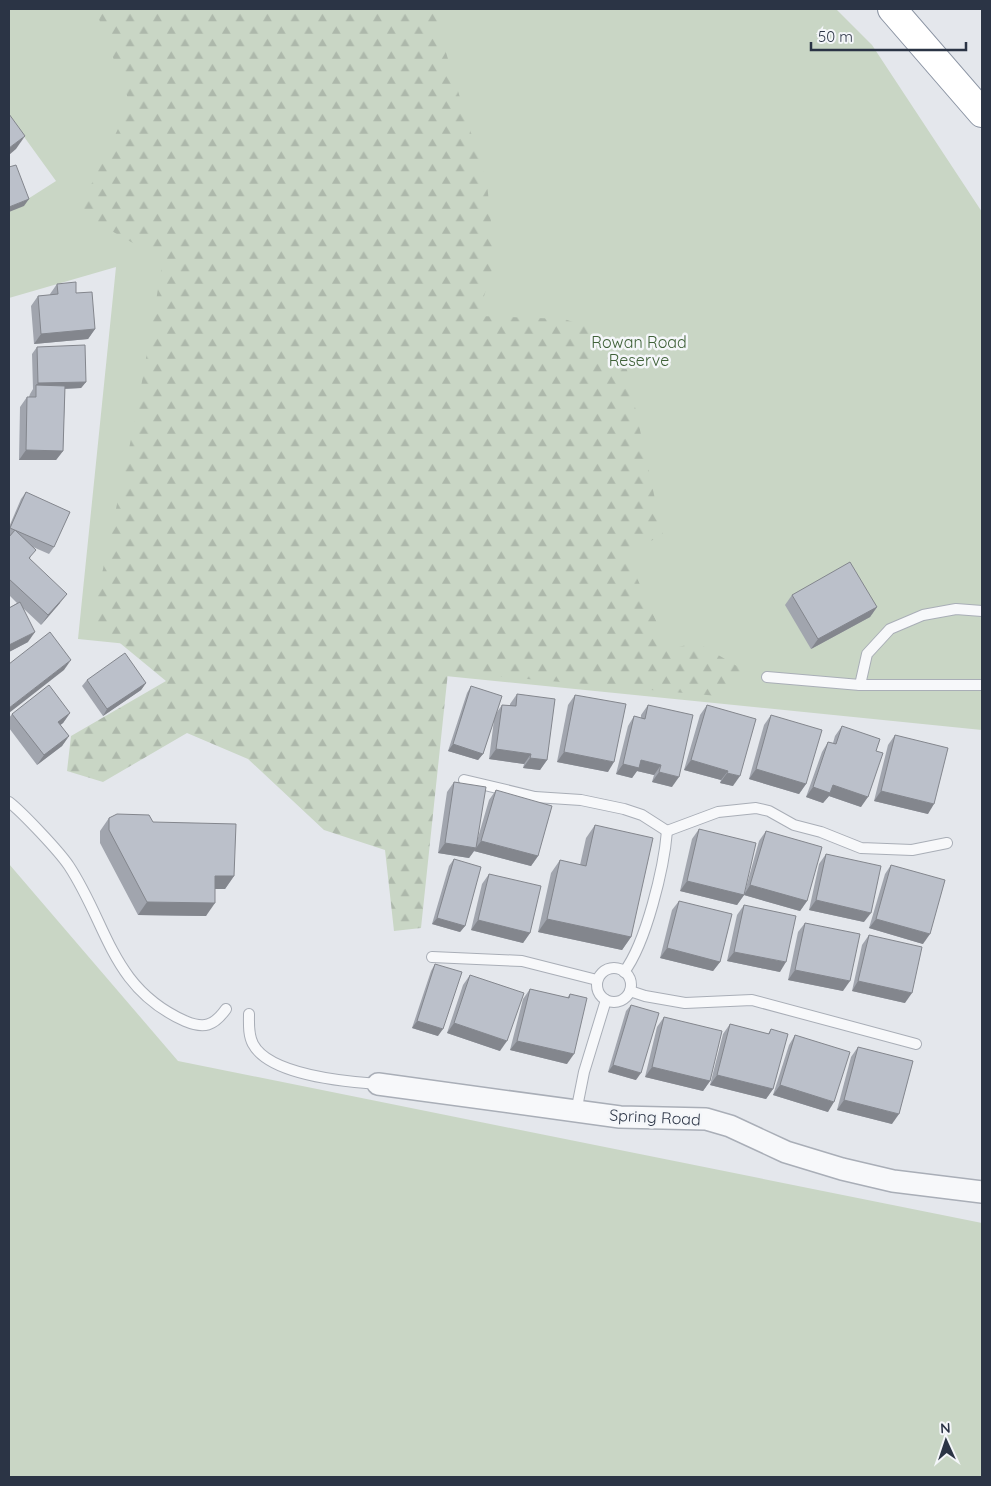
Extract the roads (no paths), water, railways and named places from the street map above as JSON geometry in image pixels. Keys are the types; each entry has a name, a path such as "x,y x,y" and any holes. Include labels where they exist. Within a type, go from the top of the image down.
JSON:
{"highway":[{"path":"892,9 982,113"}],"street":[{"name":"Spring Road","path":"378,1084 576,1112 639,1118 706,1119 730,1126 786,1152 842,1169 893,1181 982,1192"}],"lane":[{"path":"860,685 867,654 890,629 923,614 956,609 982,611"},
{"path":"767,677 860,685 982,685"},
{"path":"464,780 535,797 581,800 624,809 642,815 667,831"},
{"path":"9,802 68,864 125,974 153,1002 176,1016 201,1026 215,1023 226,1009"},
{"path":"667,831 718,812 760,808 790,823 861,848 912,850 946,843"},
{"path":"624,972 639,946 664,860 667,831"},
{"path":"432,957 522,961 597,980"},
{"path":"616,970 624,972 631,980 630,991 620,999 606,1000 597,992 597,980 607,971 616,970"},
{"path":"630,991 645,996 685,1003 749,999 916,1044"},
{"path":"576,1112 584,1072 606,1000"},
{"path":"249,1014 250,1036 253,1046 276,1063 299,1072 317,1076 351,1082 378,1084"}],"park label":[{"name":"Rowan Road Reserve","path":"639,351"}]}
